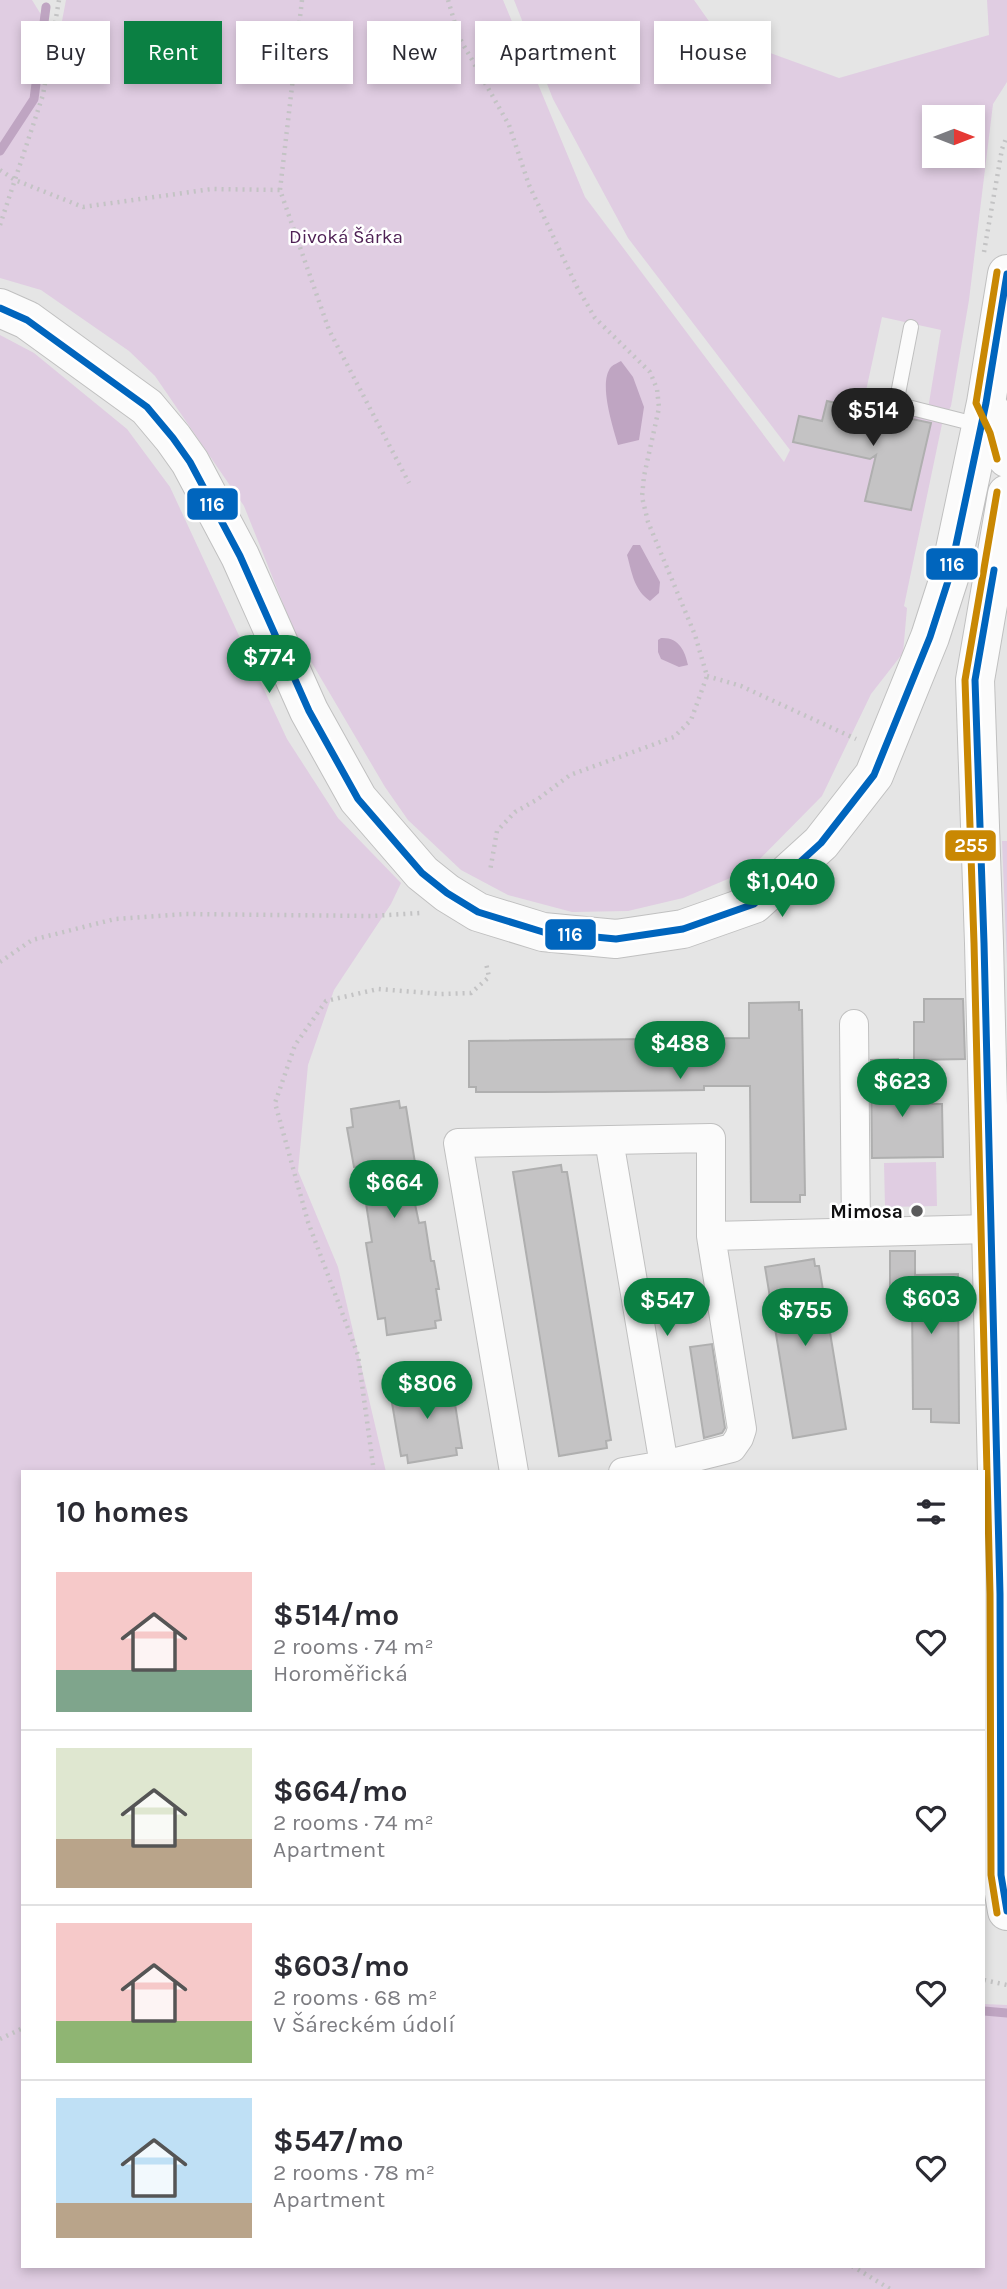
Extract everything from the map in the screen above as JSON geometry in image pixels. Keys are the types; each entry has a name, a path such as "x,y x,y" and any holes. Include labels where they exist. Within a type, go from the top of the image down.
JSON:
{"main road":[{"path":"0,308 27,320 147,407 173,438 190,462 240,556 309,711 358,799 422,873 447,893 478,912 543,932 617,939 683,929 754,904 821,843 874,775 930,637 948,578 983,414 1007,274"},
{"path":"983,414 999,424 1006,444 1007,458"},
{"path":"1007,494 975,680 985,943 1000,1594 1001,1875 1007,1910"}],"street":[{"path":"854,1024 856,1233"},
{"path":"514,1470 458,1143 710,1138 711,1236 742,1429 732,1448 635,1470"},
{"path":"609,1140 664,1465"},
{"path":"711,1236 990,1229"}],"lane":[{"path":"911,327 896,404 983,414"}],"path":[{"path":"0,225 43,94 58,0"},
{"path":"302,0 280,190 329,330 409,483"},
{"path":"448,0 459,37 509,125 529,185 577,287 595,318 650,372 657,389 659,408 642,497 648,522 695,635 707,676 691,720 674,737 570,775 515,812 497,831 490,871"},
{"path":"0,170 15,180 83,207 212,189 280,190"},
{"path":"707,676 741,686 885,753"},
{"path":"0,962 32,940 116,919 186,914 372,916 426,913 447,893"},
{"path":"374,1470 358,1355 309,1222 275,1103 295,1045 326,1001 379,989 441,994 471,993 489,977 486,963"},
{"path":"985,1980 1007,1985"},
{"path":"0,2039 21,2029"},
{"path":"855,2268 890,2289"}],"green space":[{"name":"Divoká Šárka","path":"0,0 32,0 45,21 21,21 21,84 110,84 110,21 62,21 66,0 503,0 512,21 475,21 475,84 538,84 585,197 784,462 790,450 628,238 547,84 640,84 640,21 522,21 514,0 694,0 709,21 654,21 654,84 771,84 771,53 839,78 989,35 987,0 1007,0 1007,82 993,104 969,300 951,406 942,424 904,606 907,608 903,653 871,694 822,796 749,870 683,898 628,911 572,912 508,895 461,870 408,820 385,787 296,636 244,506 155,376 129,351 41,290 0,278","holes":["882,317 941,330 927,415 864,400"]},
{"path":"0,335 34,353 127,429 170,487 287,739 338,818 401,883 391,904 334,990 308,1065 298,1171 338,1267 386,1470 21,1470 21,2268 985,2268 985,2004 1007,2005 1007,2289 0,2289"},
{"path":"1002,841 1007,841 1007,965"},
{"path":"936,1162 937,1206 885,1207 884,1163"}],"shaded area":[{"path":"621,361 633,377 644,407 639,440 618,445 608,405 606,383 611,367"},
{"path":"633,545 640,545 660,582 659,593 650,601 640,592 632,575 627,555"},
{"path":"661,638 677,642 688,665 679,667 661,659 658,640"}],"building":[{"path":"827,401 931,423 911,510 865,501 876,455 870,459 793,442 799,416 822,421"},
{"path":"924,999 963,999 965,1059 914,1060 914,1022 924,1022"},
{"path":"799,1002 799,1010 802,1010 805,1195 800,1195 800,1202 751,1202 750,1086 704,1086 704,1090 545,1092 476,1092 476,1087 469,1087 469,1041 749,1038 749,1003"},
{"path":"898,1059 899,1104 942,1104 943,1157 872,1158 871,1060"},
{"path":"399,1101 400,1108 406,1107 416,1169 410,1170 409,1176 419,1223 425,1222 431,1261 434,1261 441,1320 435,1321 436,1328 387,1335 385,1318 378,1319 366,1243 372,1242 363,1184 360,1166 354,1167 347,1128 353,1127 351,1109"},
{"path":"561,1165 562,1172 567,1172 611,1440 606,1441 607,1448 559,1456 513,1172"},
{"path":"890,1251 915,1251 915,1275 958,1274 959,1423 931,1422 931,1409 913,1409 912,1298 890,1298"},
{"path":"814,1259 815,1266 819,1266 846,1429 793,1438 765,1267"},
{"path":"712,1344 725,1428 722,1433 704,1438 690,1347"},
{"path":"444,1380 445,1387 452,1385 462,1448 456,1448 457,1455 408,1463 407,1455 401,1456 391,1397 397,1396 396,1388"}],"waterway":[{"path":"0,151 34,99 46,7"},
{"path":"985,2011 1007,2013"}],"transit line":[{"name":"255","path":"997,272 976,403 990,433 997,459"},
{"name":"116","path":"0,308 27,320 147,407 173,438 190,462 240,556 309,711 358,799 422,873 447,893 478,912 543,932 616,939 683,929 754,904 821,843 874,775 930,637 949,578 986,403 1007,274"},
{"name":"255","path":"997,492 965,680 990,1594 991,1875 997,1913"},
{"name":"116","path":"994,570 975,680 1000,1594 1001,1875 1007,1911"}],"place":[{"name":"Mimosa","path":"917,1211"}]}
